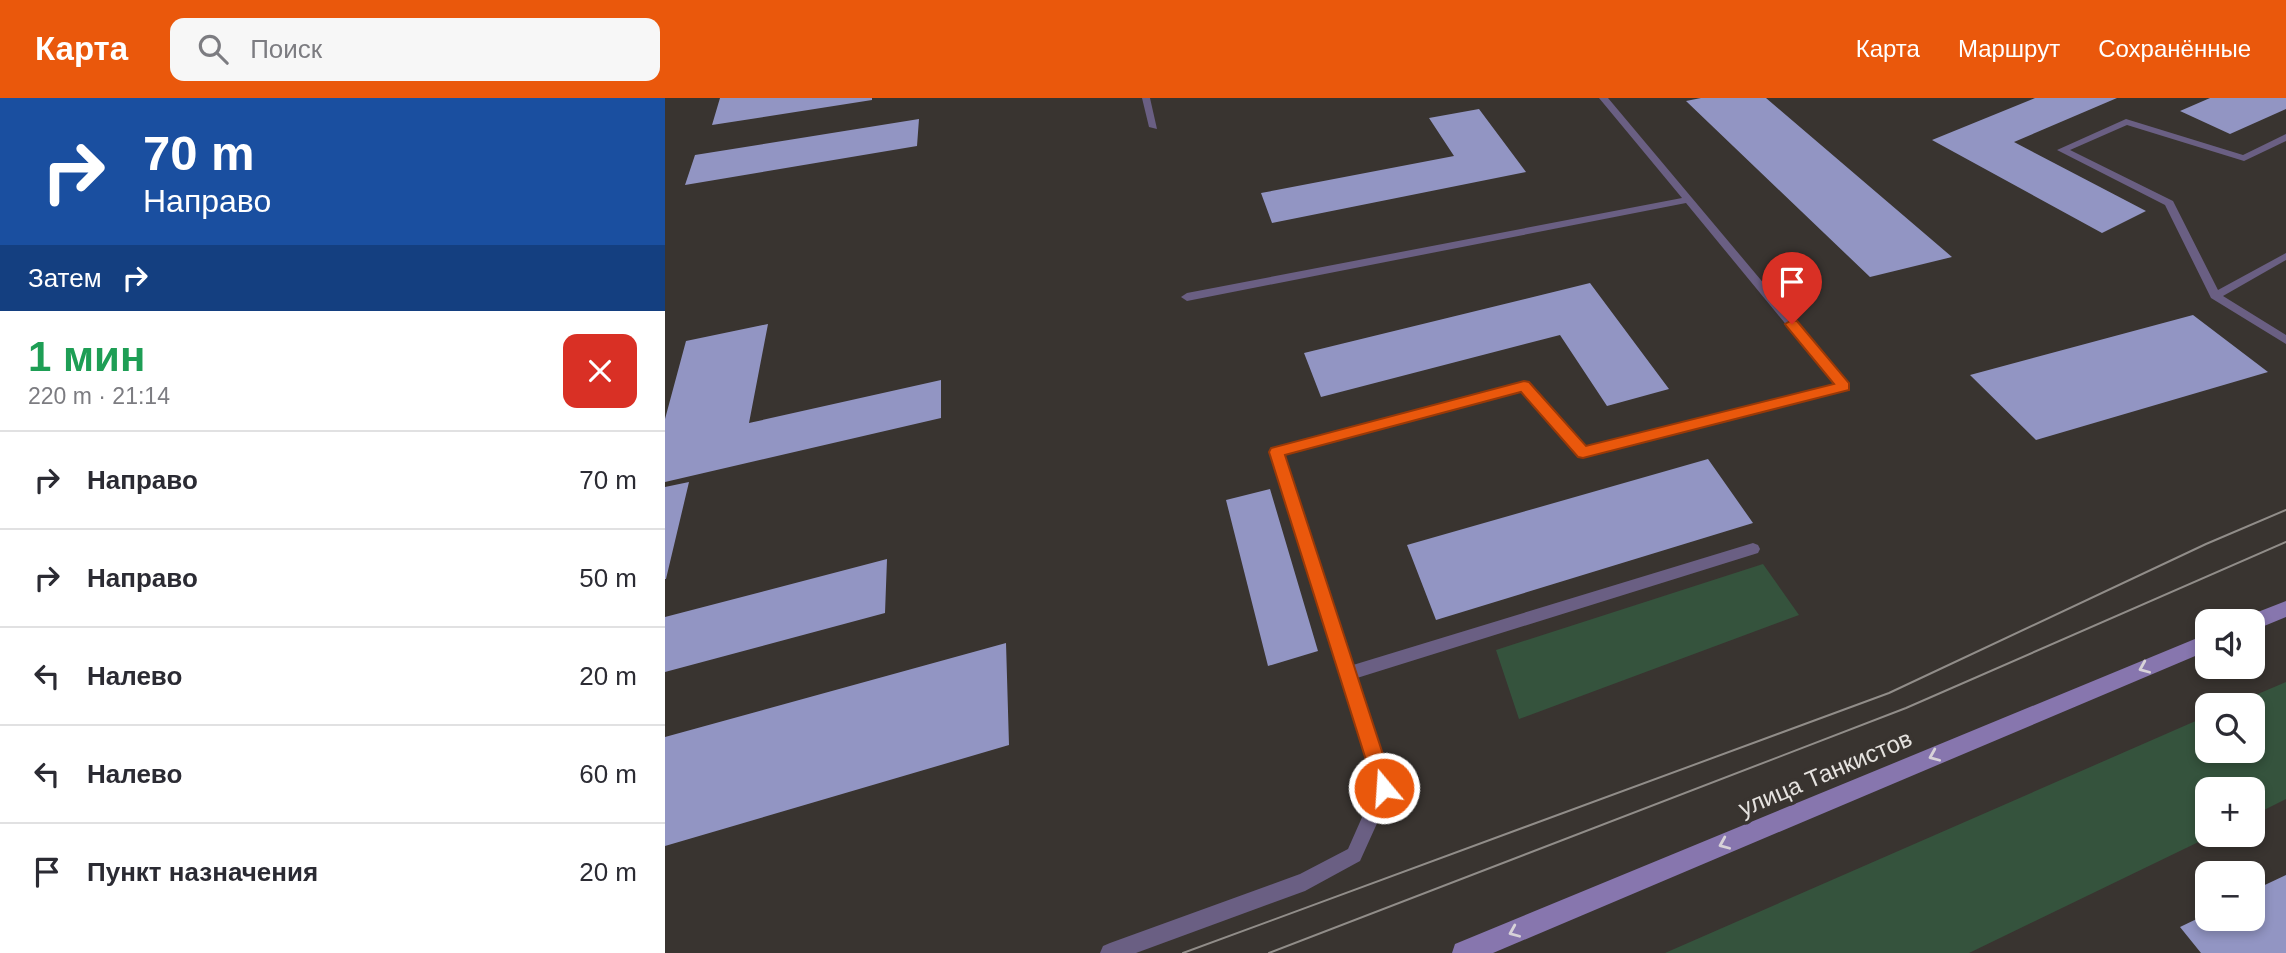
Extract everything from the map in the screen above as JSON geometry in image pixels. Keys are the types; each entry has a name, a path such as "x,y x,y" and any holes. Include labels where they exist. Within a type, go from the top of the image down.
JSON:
{"main road":[{"path":"2265,617 2286,608"},
{"name":"улица Танкистов","path":"1464,953 2195,647"}],"lane":[{"path":"1146,98 1154,127"},
{"path":"1110,953 1305,881 1354,855 1384,788 1277,452 1524,386 1583,453 1844,386 1603,98"},
{"path":"2286,137 2243,158 2126,122 2062,150 2169,204 2215,296 2286,341"},
{"path":"1187,297 1688,200"},
{"path":"2215,296 2286,256"},
{"path":"1347,674 1753,550"}],"green space":[{"path":"1763,564 1799,615 1519,719 1496,650"},
{"path":"2286,682 2286,799 2265,810 2265,777 2195,777 2195,844 1969,953 1665,953 2195,721 2195,763 2265,763 2265,693 2260,693"}],"building":[{"path":"720,98 872,98 872,100 712,125"},
{"path":"1701,98 1766,98 1952,257 1870,277 1686,101"},
{"path":"2035,98 2117,98 2014,142 2146,211 2102,233 1932,140"},
{"path":"2210,98 2286,98 2286,109 2230,134 2180,111"},
{"path":"1479,109 1526,172 1272,223 1261,193 1454,156 1429,118"},
{"path":"919,119 917,146 685,185 695,155"},
{"path":"1590,283 1669,389 1607,406 1560,335 1321,397 1304,353"},
{"path":"2193,315 2268,372 2036,440 1970,375"},
{"path":"768,324 749,423 941,380 941,418 665,482 665,419 686,341"},
{"path":"1708,459 1753,523 1436,620 1407,545"},
{"path":"689,482 666,579 665,579 665,487"},
{"path":"1270,489 1318,651 1268,666 1226,500"},
{"path":"887,559 885,613 665,672 665,617"},
{"path":"1006,643 1009,745 665,846 665,737"},
{"path":"2286,875 2286,953 2201,953 2180,927 2195,920 2195,931 2265,931 2265,885"}],"tram line":[{"path":"1183,953 1889,693 2206,544 2286,510"},
{"path":"1269,953 1906,708 2286,542"}],"route":[{"path":"1384,788 1277,452 1524,386 1583,453 1844,386 1792,324"}]}
